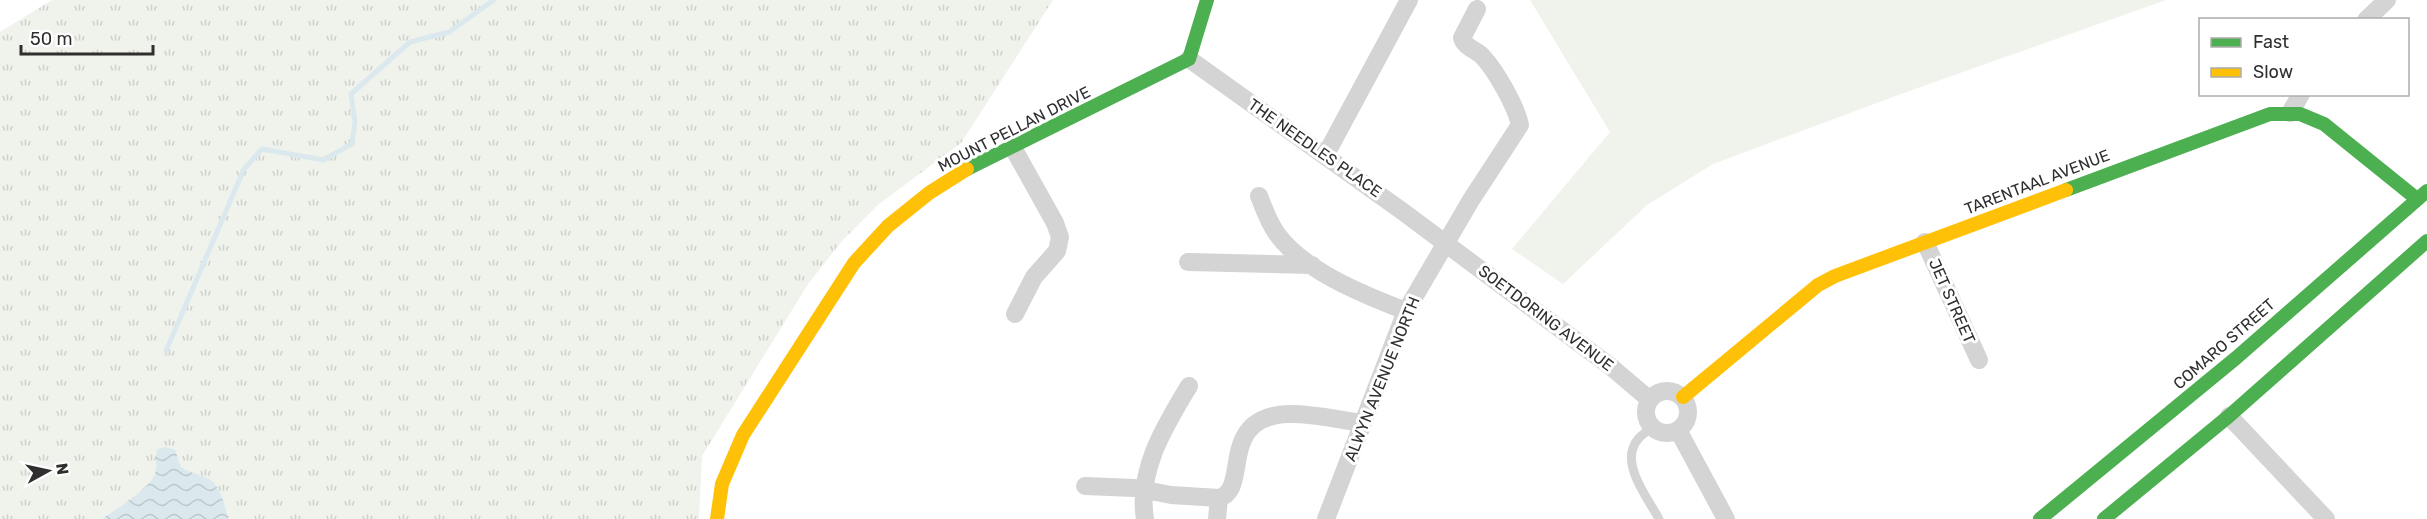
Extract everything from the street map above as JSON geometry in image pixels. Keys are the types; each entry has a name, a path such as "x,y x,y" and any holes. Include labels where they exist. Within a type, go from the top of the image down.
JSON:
{"street":[{"path":"1189,59 1207,0"},
{"path":"1325,156 1409,0"},
{"path":"2368,18 2387,0"},
{"name":"ALWYN AVENUE NORTH","path":"1326,519 1406,311 1443,241 1520,125 1499,79 1483,56 1463,43 1462,38 1477,9"},
{"name":"MOUNT PELLAN DRIVE","path":"717,519 722,484 736,449 854,263 888,226 928,193 1012,146 1189,59"},
{"name":"THE NEEDLES PLACE","path":"1189,59 1443,241"},
{"path":"2290,113 2300,96"},
{"name":"TARENTAAL AVENUE","path":"1683,397 1818,285 1844,272 2270,114 2290,113 2309,117 2324,124 2422,195"},
{"path":"1012,146 1055,223 1060,237 1057,251 1034,277 1015,314"},
{"name":"COMARO STREET","path":"2040,519 2236,358 2422,195"},
{"path":"1259,196 1276,232 1296,254 1356,293 1406,311"},
{"name":"SOETDORING AVENUE","path":"1443,241 1610,366 1650,400"},
{"path":"2104,519 2229,416 2427,241"},
{"name":"JET STREET","path":"1925,242 1979,360"},
{"path":"1188,262 1313,265"},
{"path":"1145,519 1144,490 1149,462 1164,429 1190,386"},
{"path":"1666,391 1675,392 1683,397 1688,415 1685,424 1669,433 1660,432 1647,418 1650,400 1666,391"},
{"path":"1085,486 1144,490 1171,495 1224,497 1232,488 1238,453 1245,435 1261,420 1286,414 1299,414 1363,423"},
{"path":"2229,416 2326,519"},
{"path":"1678,430 1725,519"},
{"path":"1216,519 1219,498"}],"lane":[{"path":"1652,426 1637,440 1631,456 1634,471 1659,519"}],"green space":[{"path":"52,0 1053,0 961,143 879,204 842,241 808,284 702,456 699,519 0,519 0,32"},
{"path":"1530,0 2166,0 1901,94 1713,164 1647,205 1563,284 1512,249 1610,132"}],"water":[{"path":"165,447 175,450 181,467 215,484 224,502 228,519 102,519 150,482 155,473 158,449"}],"waterway":[{"path":"166,351 244,169 262,149 323,160 352,144 355,122 351,94 410,42 449,32 494,0"}],"traffic: fast":[{"path":"967,169 1189,59 1207,0"},
{"path":"2066,190 2270,114 2300,114 2324,124 2417,199"},
{"path":"2040,519 2236,358 2427,191"},
{"path":"2104,519 2229,416 2427,241"}],"traffic: slow":[{"path":"717,519 722,484 743,435 854,263 888,226 929,193 967,169"},
{"path":"1683,397 1818,285 1835,276 2066,190"}]}
